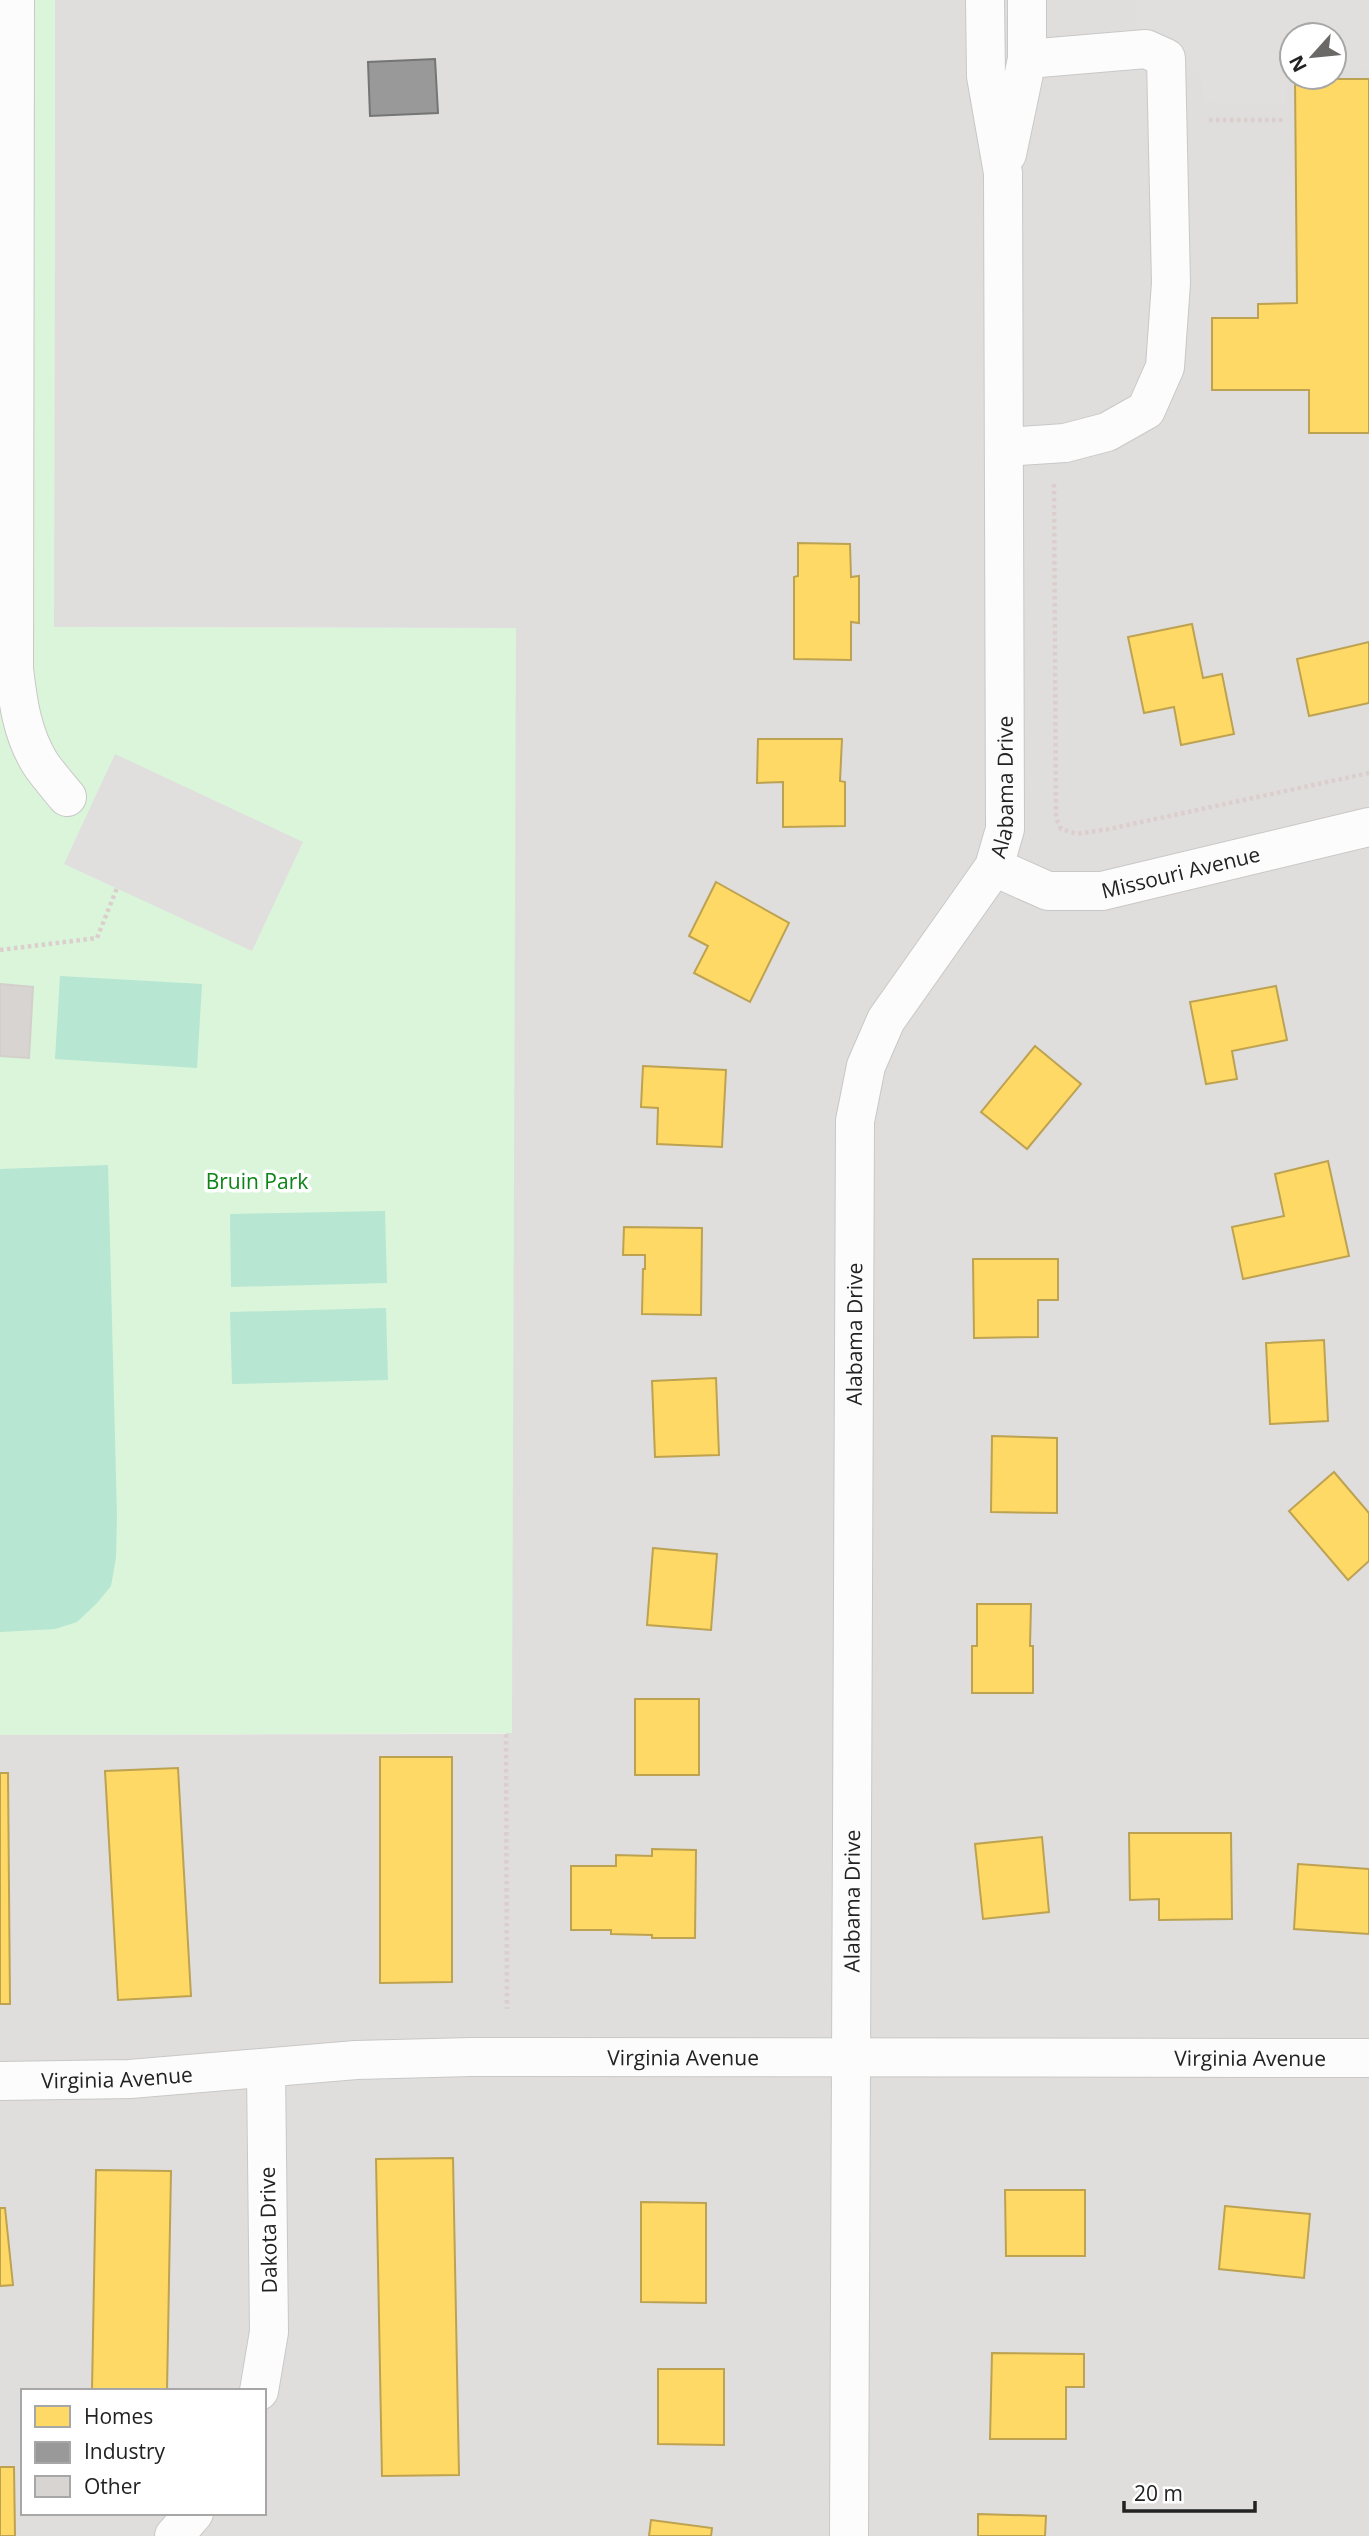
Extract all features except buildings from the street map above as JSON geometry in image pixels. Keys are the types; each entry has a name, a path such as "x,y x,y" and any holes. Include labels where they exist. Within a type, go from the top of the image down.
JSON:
{"street":[{"path":"15,0 14,669 19,710 26,736 40,764 67,797"},
{"name":"Alabama Drive","path":"849,2536 855,1121 866,1066 886,1020 994,867 1005,829 1003,173 986,76 985,0"},
{"name":"Alabama Drive","path":"1003,173 1027,59 1027,0"},
{"path":"1003,447 1065,443 1107,432 1146,410 1165,367 1170,295 1166,58 1146,49 1027,59"},
{"name":"Missouri Avenue","path":"994,867 1048,891 1102,891 1369,827"},
{"name":"Virginia Avenue","path":"0,2081 130,2079 356,2060 471,2057 1369,2058"},
{"name":"Dakota Drive","path":"259,2389 269,2332 265,2068"},
{"path":"174,2536 192,2515"}],"path":[{"path":"1054,480 1056,818 1061,829 1077,834 1109,829 1369,774"},
{"path":"0,950 97,938 117,888"},
{"path":"506,1734 507,2009"}],"shaded area":[{"path":"55,0 1369,0 1369,2536 0,2536 0,1735 506,1734 515,628 54,627"},
{"path":"1137,0 1369,0 1369,70 1348,71 1348,21 1278,21 1278,91 1286,91 1285,106 1203,102 1202,77 1134,25"},
{"path":"115,754 303,842 252,951 64,864"}],"green space":[{"name":"Bruin Park","path":"0,0 55,0 54,627 516,628 512,1733 0,1735"},
{"path":"60,976 202,984 197,1068 55,1059"},
{"path":"108,1165 117,1516 116,1557 111,1586 77,1622 55,1629 0,1632 0,1169"},
{"path":"385,1211 387,1283 231,1287 230,1214"},
{"path":"386,1308 388,1380 232,1384 230,1312"}]}
